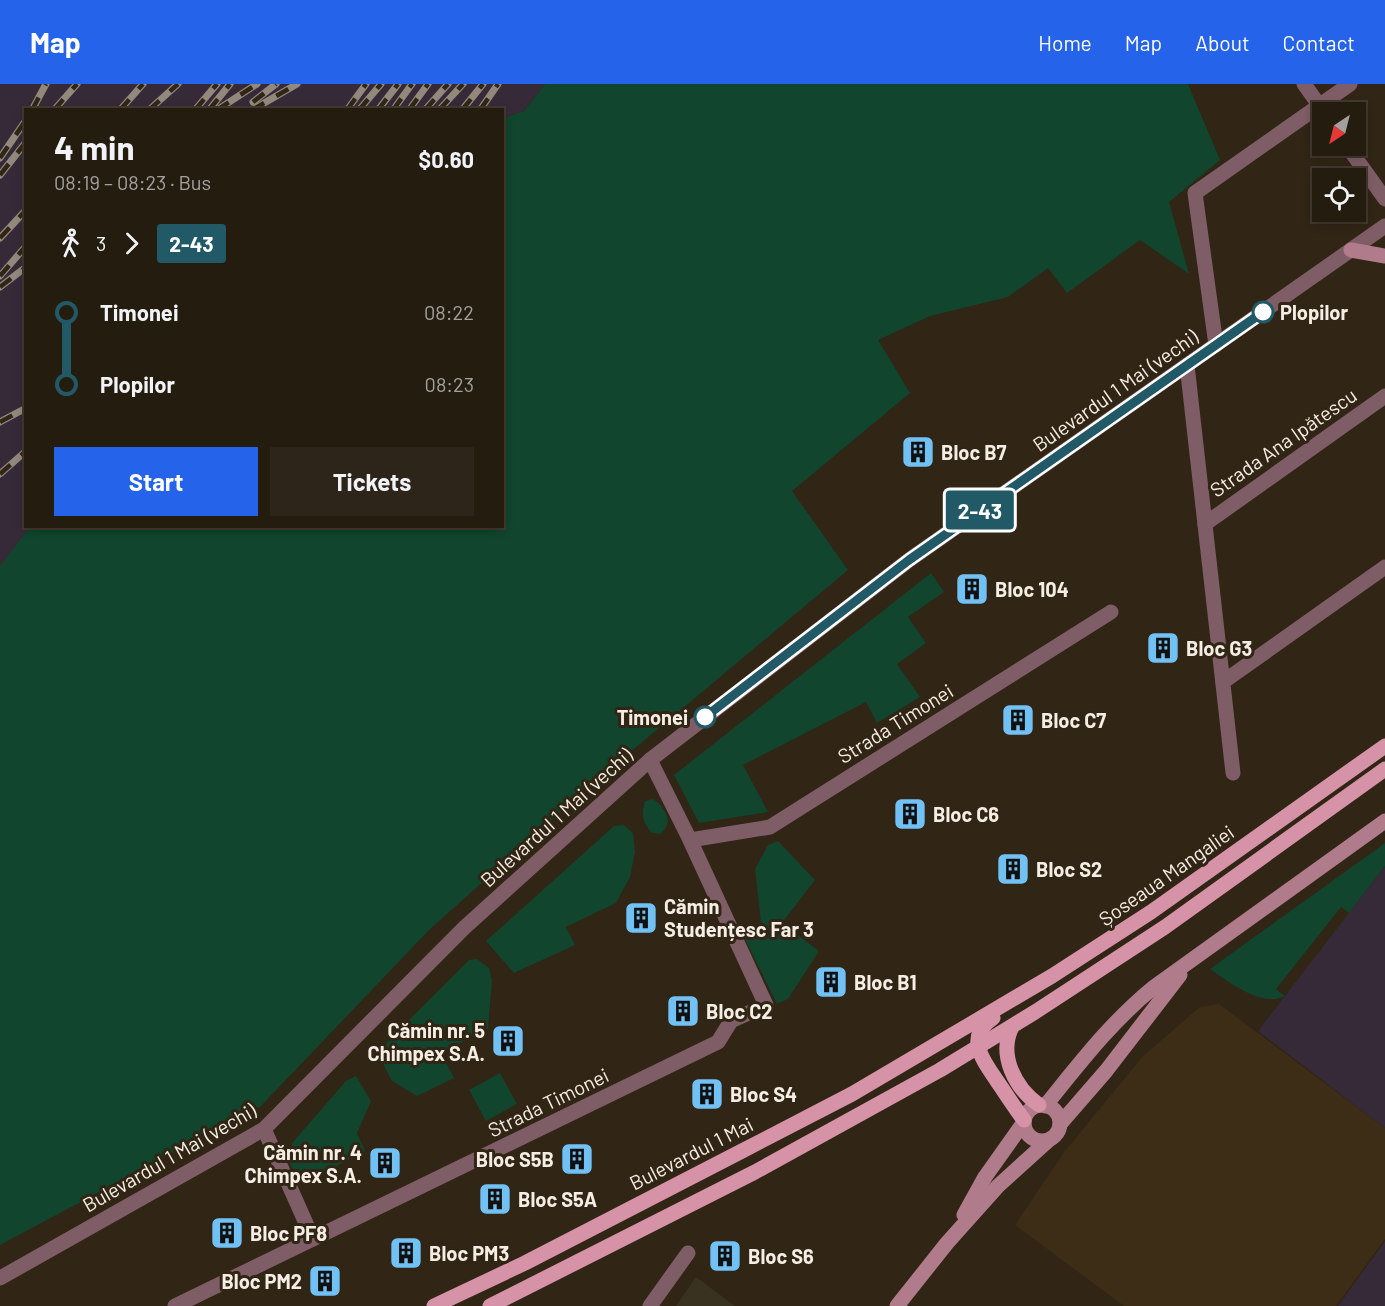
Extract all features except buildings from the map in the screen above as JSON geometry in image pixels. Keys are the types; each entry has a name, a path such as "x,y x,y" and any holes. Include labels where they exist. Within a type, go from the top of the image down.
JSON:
{"main road":[{"name":"Șoseaua Mangaliei","path":"963,1028 1052,976 1151,912 1385,746"},
{"name":"Șoseaua Mangaliei","path":"978,1047 1174,921 1385,769"},
{"path":"1024,1121 984,1061 978,1047 979,1032 988,1021 1026,998 1052,976"},
{"path":"1012,1027 1008,1034 1006,1048 1012,1071 1022,1090 1042,1106"},
{"name":"Bulevardul 1 Mai","path":"434,1306 525,1263 852,1094 963,1028"},
{"path":"490,1306 755,1172 940,1071 978,1047"}],"street":[{"path":"1304,84 1317,102"},
{"path":"1330,102 1350,84"},
{"path":"1216,345 1196,193 1312,116"},
{"path":"1354,156 1385,199"},
{"name":"Bulevardul 1 Mai (vechi)","path":"0,1278 264,1129 464,928 650,760 877,584 1385,226"},
{"path":"1351,250 1385,256"},
{"path":"1187,365 1233,773"},
{"name":"Strada Ana Ipătescu","path":"1205,524 1385,396"},
{"path":"1223,682 1385,567"},
{"name":"Strada Timonei","path":"690,840 770,827 1111,612"},
{"name":"Strada Timonei","path":"175,1306 718,1042 731,1021 766,1005 690,840 650,760"},
{"path":"1042,1106 1127,1010 1385,821"},
{"path":"897,1306 947,1243 998,1186 1057,1132 1060,1124 1106,1071 1189,963"},
{"path":"947,1243 985,1177 1030,1109 1042,1106 1054,1110 1060,1124"},
{"path":"1024,1121 1026,1133 1035,1140 1050,1139"},
{"path":"264,1129 313,1239"},
{"path":"650,1306 688,1253"}],"shaded area":[{"path":"0,84 545,84 524,111 504,118 504,108 24,108 24,528 269,528 0,1110"},
{"path":"1385,866 1385,1128 1258,1031"},
{"path":"1219,1004 1385,1128 1385,1239 1336,1306 1124,1306 1015,1225 1065,1151 1143,1056 1200,1007"},
{"path":"1385,1241 1385,1306 1338,1306"},
{"path":"696,1277 735,1306 676,1306"}],"green space":[{"path":"545,84 1188,84 1220,160 1169,202 1189,274 1140,240 1067,293 1048,268 1008,297 930,316 878,340 910,393 792,491 848,570 604,774 429,930 261,1106 0,1245 0,566 29,528 504,528 504,118 524,111"},
{"path":"931,573 944,592 908,617 926,643 897,664 920,697 877,723 866,702 743,765 768,812 699,823 674,775"},
{"path":"653,799 662,807 668,821 660,834 652,833 643,818 645,801"},
{"path":"624,825 633,833 635,852 630,877 616,903 566,927 575,945 514,973 486,941 614,826"},
{"path":"778,841 815,880 782,923 819,951 788,999 777,1004 745,939 762,930 755,869 768,845"},
{"path":"1385,843 1385,866 1349,913 1341,907 1276,989 1285,996 1266,999 1256,996 1210,969"},
{"path":"477,959 489,968 492,981 488,1028 441,1053 454,1078 417,1096 392,1081 378,1054 469,960"},
{"path":"500,1073 517,1104 486,1121 469,1090"},
{"path":"356,1076 371,1101 357,1133 365,1151 304,1183 299,1181 286,1156 294,1141 346,1081"}],"railway":[{"path":"33,108 46,84"},
{"path":"56,108 77,84"},
{"path":"122,108 143,84"},
{"path":"151,108 178,84"},
{"path":"197,108 217,84"},
{"path":"211,108 230,84"},
{"path":"220,108 257,84"},
{"path":"253,102 276,84"},
{"path":"255,108 297,84"},
{"path":"348,108 366,84"},
{"path":"361,108 381,84"},
{"path":"380,108 398,84"},
{"path":"394,108 412,84"},
{"path":"410,108 428,84"},
{"path":"427,108 448,84"},
{"path":"441,108 463,84"},
{"path":"464,108 483,84"},
{"path":"481,108 498,84"},
{"path":"0,158 24,123"},
{"path":"0,175 24,145"},
{"path":"0,238 24,212"},
{"path":"0,276 24,248"},
{"path":"0,287 24,269"},
{"path":"0,422 24,409"},
{"path":"0,474 24,453"}],"bus line":[{"name":"2-43","path":"705,717 909,560 1263,312"}],"place":[{"name":"Plopilor","path":"1263,312"},
{"name":"Bloc B7","path":"918,452"},
{"name":"Bloc 104","path":"972,589"},
{"name":"Bloc G3","path":"1163,648"},
{"name":"Timonei","path":"705,717"},
{"name":"Bloc C7","path":"1018,720"},
{"name":"Bloc C6","path":"910,814"},
{"name":"Bloc S2","path":"1013,869"},
{"name":"Cămin Studențesc Far 3","path":"641,918"},
{"name":"Bloc B1","path":"831,982"},
{"name":"Bloc C2","path":"683,1011"},
{"name":"Cămin nr. 5 Chimpex S.A.","path":"508,1041"},
{"name":"Bloc S4","path":"707,1094"},
{"name":"Bloc S5B","path":"577,1159"},
{"name":"Cămin nr. 4 Chimpex S.A.","path":"385,1163"},
{"name":"Bloc S5A","path":"495,1199"},
{"name":"Bloc PF8","path":"227,1233"},
{"name":"Bloc PM3","path":"406,1253"},
{"name":"Bloc S6","path":"725,1256"},
{"name":"Bloc PM2","path":"325,1281"}]}
